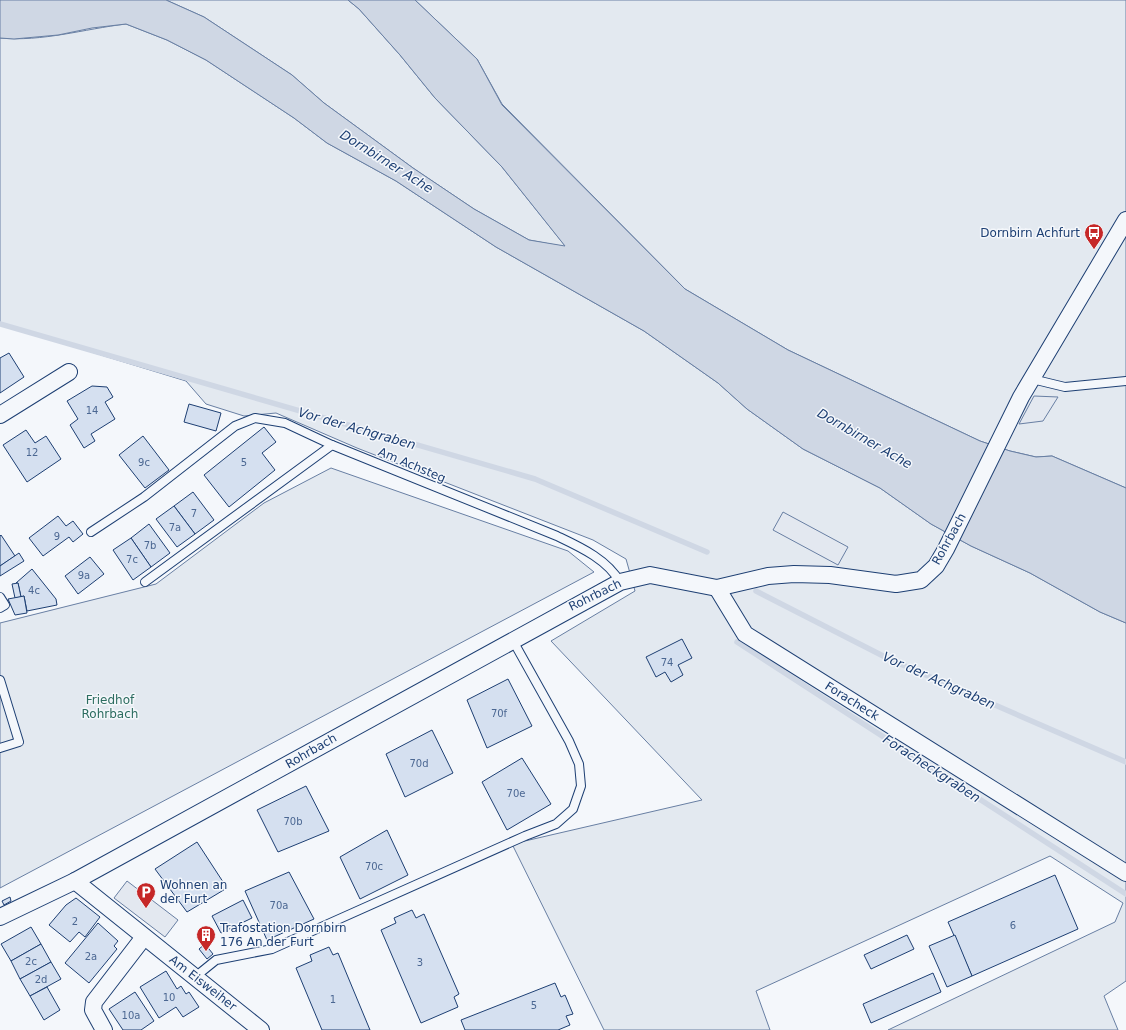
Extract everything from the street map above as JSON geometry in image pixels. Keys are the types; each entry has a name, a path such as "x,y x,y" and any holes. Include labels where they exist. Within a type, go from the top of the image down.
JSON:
{"street":[{"name":"Rohrbach","path":"0,917 75,881 512,639 620,582 650,575 717,588 768,576 794,574 830,575 896,584 921,580 936,566 1002,434 1032,379 1126,220"},
{"path":"0,415 69,372"},
{"name":"Foracheck","path":"717,588 745,634 1126,873"},
{"name":"Am Eisweiher","path":"75,881 262,1030"},
{"path":"104,1030 93,1010 94,1002 144,937"}],"lane":[{"path":"1032,379 1065,387 1126,381"},
{"name":"Am Achsteg","path":"91,532 144,497 235,426 255,418 285,423 332,445 557,536 590,552 616,574 620,582"},
{"path":"146,582 332,445"},
{"path":"0,597 5,605 0,608"},
{"path":"195,977 216,960 272,949 525,836 556,824 573,809 581,786 579,764 569,741 512,639"},
{"path":"0,680 19,742 0,748"}],"green space":[{"path":"166,0 348,0 359,9 400,55 435,98 502,167 566,247 529,240 474,209 413,168 324,103 292,75 204,17"},
{"path":"415,0 1126,0 1126,488 1052,456 1036,457 1010,451 980,441 788,350 685,289 502,104 477,59"},
{"path":"126,24 167,40 206,60 294,118 327,143 396,181 496,247 644,331 718,383 747,409 803,449 880,488 931,524 971,546 1030,573 1100,612 1126,623 1126,981 1104,996 1118,1030 888,1030 1115,922 1123,903 1050,856 756,991 770,1030 604,1030 512,844 702,800 551,641 635,591 626,559 593,540 357,448 276,413 244,416 206,404 186,381 0,324 0,38 16,39 47,37"},
{"name":"Friedhof Rohrbach","path":"331,468 568,551 594,572 0,888 0,623 156,584 264,503"}],"shaded area":[{"path":"1034,396 1058,397 1043,421 1019,424"},
{"path":"783,512 848,547 838,565 773,530"},
{"name":"Wohnen an der Furt","path":"127,881 178,920 165,937 114,898"}],"water":[{"name":"Dornbirner Ache","path":"0,0 166,0 204,17 292,75 324,103 413,168 474,209 529,240 565,246 502,167 435,98 400,55 359,9 348,0 415,0 477,59 502,105 685,289 788,350 980,441 1010,451 1036,457 1052,456 1126,488 1126,623 1100,612 1030,573 971,546 931,524 880,488 803,449 747,409 718,383 644,331 496,247 396,181 327,143 294,118 206,60 167,40 126,24 92,28 58,35 14,39 0,38"}],"building":[{"path":"9,353 24,377 0,393 0,358"},
{"path":"92,386 107,387 113,397 105,402 115,419 91,434 95,441 84,448 70,425 78,419 67,401"},
{"path":"189,404 221,413 216,431 184,422"},
{"path":"264,427 276,442 262,453 275,470 229,507 204,475"},
{"path":"26,430 35,443 46,436 61,459 27,482 3,445"},
{"path":"143,436 169,470 145,488 119,455"},
{"path":"193,492 214,520 195,534 174,506"},
{"path":"174,506 195,534 177,547 156,519"},
{"path":"58,516 66,526 73,521 83,534 73,542 69,537 43,556 29,538"},
{"path":"149,524 170,553 151,567 131,538"},
{"path":"1,535 15,556 0,566 0,536"},
{"path":"131,538 151,567 133,580 113,550"},
{"path":"19,553 24,561 0,576 0,566"},
{"path":"90,557 104,574 78,594 65,576"},
{"path":"32,569 56,599 57,605 27,611 24,596 21,597 18,583 16,583"},
{"path":"18,583 21,597 15,598 12,584"},
{"path":"24,596 27,613 15,615 8,599"},
{"path":"682,639 692,658 678,665 683,675 671,682 665,672 656,677 646,657"},
{"path":"508,679 532,726 487,748 467,700"},
{"path":"432,730 453,773 405,797 386,754"},
{"path":"522,758 551,804 507,830 482,782"},
{"path":"306,786 329,831 278,852 257,810"},
{"path":"387,830 408,875 360,899 340,857"},
{"path":"197,842 227,888 187,912 155,869"},
{"path":"289,872 314,919 267,940 245,891"},
{"path":"1055,875 1078,929 972,976 948,922"},
{"path":"10,897 11,901 4,905 2,901"},
{"path":"76,898 100,917 85,937 79,932 70,942 49,925 66,905"},
{"path":"243,900 252,918 221,933 212,916"},
{"path":"412,910 416,918 424,914 459,994 454,997 458,1007 421,1023 381,930 396,923 394,918"},
{"path":"98,923 118,941 114,946 117,949 89,983 65,963"},
{"path":"31,927 41,944 11,961 1,944"},
{"path":"907,935 914,949 871,969 864,955"},
{"path":"955,935 972,976 947,987 929,946"},
{"path":"41,944 51,962 20,979 11,961"},
{"name":"Trafostation Dornbirn 176 An der Furt","path":"205,944 213,954 207,959 199,949"},
{"path":"329,947 333,955 338,953 370,1030 322,1030 296,968 312,961 310,955"},
{"path":"51,962 61,979 30,996 20,979"},
{"path":"166,971 177,989 181,986 186,994 189,992 199,1007 183,1017 176,1007 159,1018 140,987"},
{"path":"933,973 941,992 871,1023 863,1004"},
{"path":"555,983 561,997 565,995 573,1014 566,1016 570,1025 558,1030 465,1030 461,1020"},
{"path":"47,987 60,1010 44,1020 30,996"},
{"path":"135,992 154,1021 141,1030 123,1030 109,1009"}],"waterway":[{"name":"Vor der Achgraben","path":"0,324 535,479 707,552"},
{"name":"Vor der Achgraben","path":"756,591 889,659 1126,762"},
{"name":"Foracheckgraben","path":"737,642 1126,894"}],"place":[{"name":"Dornbirn Achfurt","path":"1094,250"},
{"name":"Wohnen an der Furt","path":"146,909"},
{"name":"Trafostation Dornbirn 176 An der Furt","path":"206,952"}]}
